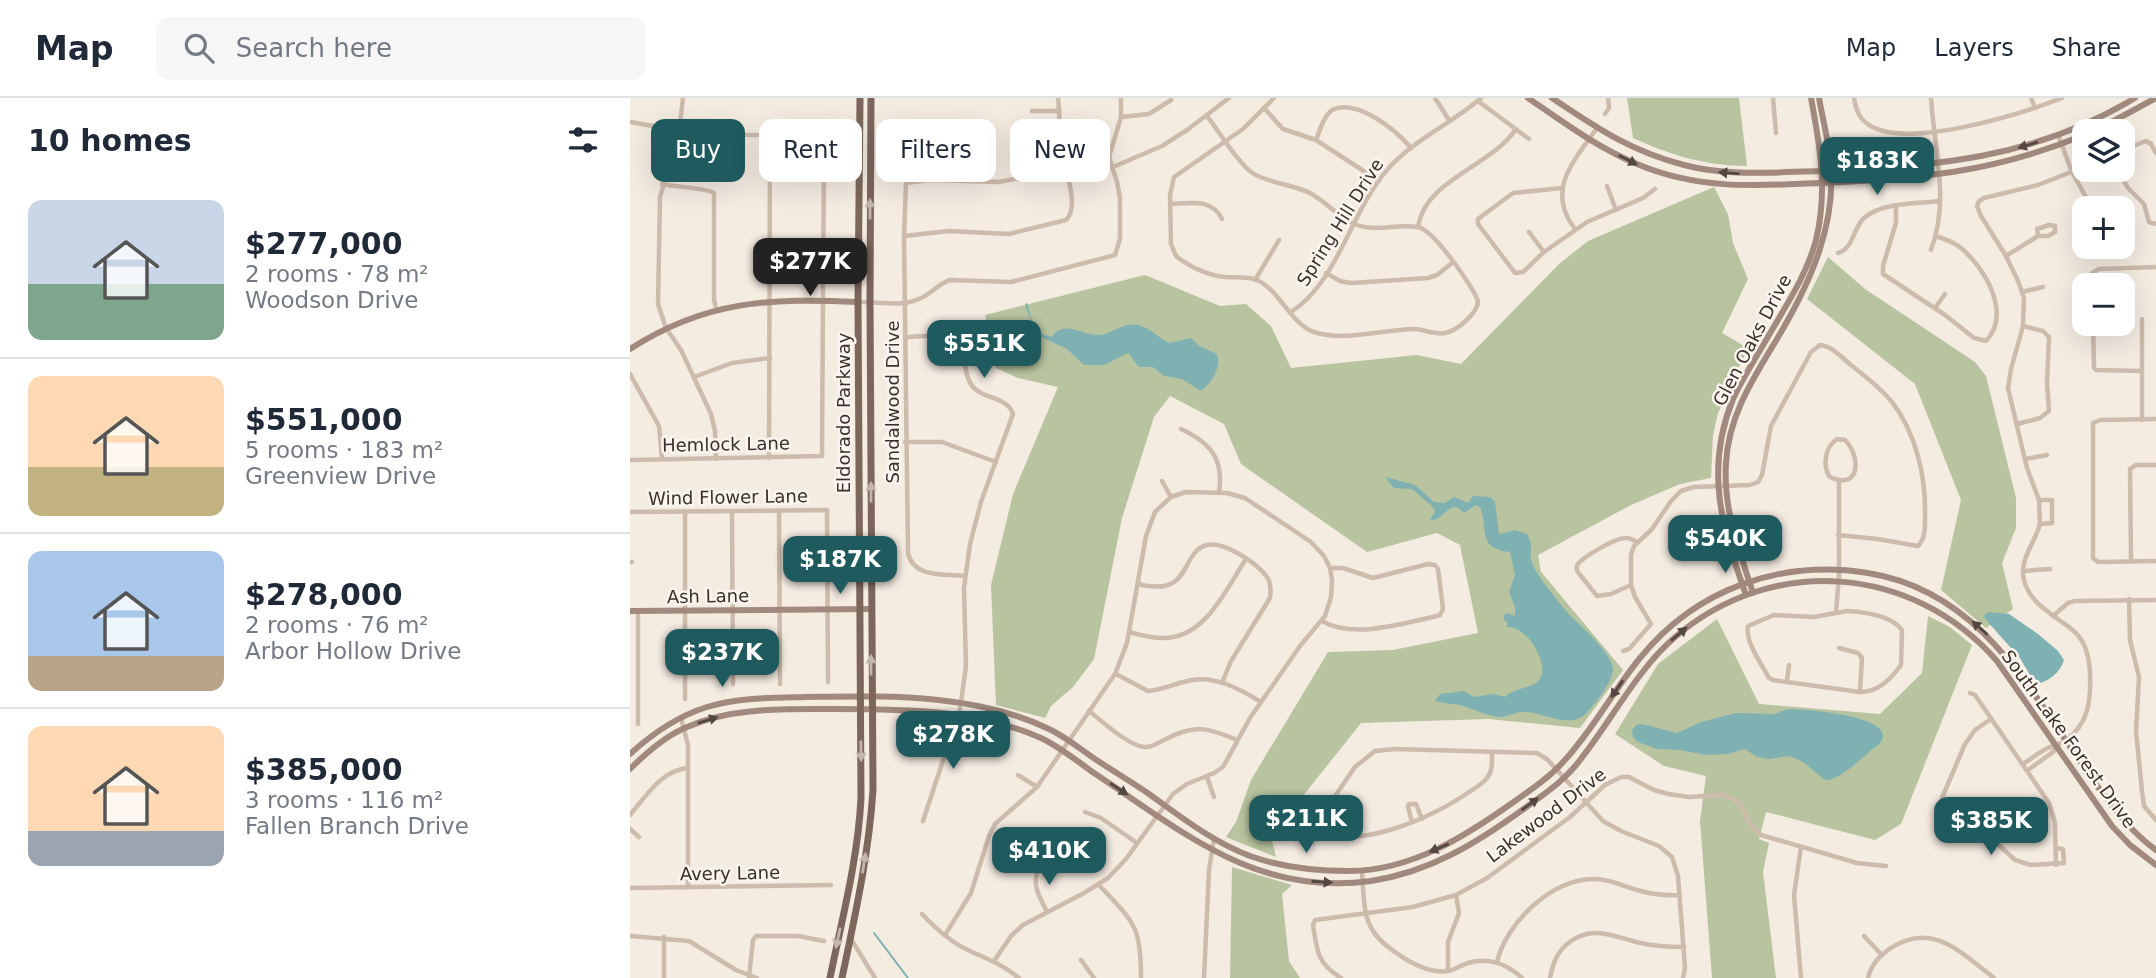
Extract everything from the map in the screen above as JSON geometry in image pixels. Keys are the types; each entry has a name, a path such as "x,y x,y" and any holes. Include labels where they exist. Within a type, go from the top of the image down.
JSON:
{"main road":[{"name":"Eldorado Parkway","path":"830,978 860,817 860,98"},
{"name":"Eldorado Parkway","path":"842,978 871,819 871,98"},
{"path":"1528,98 1589,139 1638,165 1719,186 1939,176 2018,160 2072,140"},
{"path":"1552,98 1633,148 1682,165 1730,173 1758,174 1937,164 1998,153 2058,135 2135,98"},
{"name":"Glen Oaks Drive","path":"1811,98 1827,171"},
{"name":"Glen Oaks Drive","path":"1749,594 1729,519 1725,485 1728,448 1737,411 1802,285 1815,243 1827,183 1819,98"},
{"path":"2117,119 2156,98"},
{"path":"1758,174 1758,186"},
{"name":"Glen Oaks Drive","path":"1746,582 1723,525 1717,485 1720,442 1734,399 1802,285"},
{"path":"630,349 666,328 716,309 768,301 858,302"},
{"name":"South Lake Forest Drive","path":"630,754 657,731 681,718 705,707 744,699 871,697 961,703 1016,716 1048,728 1215,838 1251,856 1292,867 1362,871 1409,860 1455,842 1556,769 1584,737 1639,659 1663,633 1695,608 1746,582 1802,570 1839,570 1874,574 1908,585 1940,599 1972,621 2021,674 2123,820 2156,850"},
{"name":"South Lake Forest Drive","path":"630,769 659,744 684,728 741,713 871,709 959,714 1043,739 1157,816 1212,850 1247,867 1289,878 1344,883 1363,881 1403,874 1450,857 1488,834 1565,777 1583,757 1649,665 1667,644 1702,616 1749,594 1806,581 1839,580 1897,594 1937,612 1963,629 1997,661 2112,826 2156,865"},
{"name":"Ash Lane","path":"634,611 871,609"},
{"path":"860,817 871,819"},
{"path":"846,898 858,900"}],"street":[{"path":"681,119 683,98"},
{"path":"1058,98 1059,119"},
{"path":"858,302 906,303 925,297 940,283 950,280 1011,282 1115,255 1119,243 1120,215 1118,187 1109,150 1121,117 1121,98"},
{"path":"1112,168 1162,146 1229,98"},
{"path":"1207,116 1227,141 1248,169 1256,176 1310,193 1354,223 1373,229 1418,227 1431,235 1476,296 1479,304 1455,329 1439,334 1410,330 1325,335 1308,329 1255,279 1218,276 1176,256 1171,244 1170,189 1174,177 1227,141 1243,129 1274,98"},
{"path":"1435,98 1449,120"},
{"path":"1605,114 1609,108 1608,98"},
{"path":"1773,98 1776,133"},
{"path":"1854,98 1861,118 1878,130 1896,133 1935,132 1988,121 2062,98"},
{"path":"1931,98 1940,201 1936,236 1931,250"},
{"path":"2031,98 2035,108"},
{"path":"1121,117 1149,114 1172,99"},
{"path":"1480,99 1529,139"},
{"name":"Spring Hill Drive","path":"1291,312 1307,301 1379,181 1393,163 1480,99"},
{"path":"1316,140 1330,112 1336,108 1353,106 1382,119 1411,148"},
{"path":"1264,107 1283,129 1316,140 1379,181"},
{"path":"1032,111 1059,111"},
{"path":"630,122 651,126"},
{"path":"1575,229 1564,209 1562,188 1570,166 1597,128"},
{"path":"1418,227 1427,202 1503,145 1516,129"},
{"path":"2058,135 2072,170"},
{"path":"2135,145 2146,141 2156,153"},
{"path":"2023,764 2048,747 2066,741 2081,726 2087,714 2089,657 2086,647 2076,633 2038,603 2027,588 2023,571 2025,555 2040,524 2039,500 2031,484 2009,397 2008,379 2023,326 2022,292 2006,256 1979,211 1979,201 2072,172"},
{"name":"Sandalwood Drive","path":"965,576 924,571 913,566 909,560 905,442 906,183 955,179 1010,179"},
{"path":"769,182 769,458"},
{"path":"822,300 824,182"},
{"path":"904,236 949,231 1009,233 1062,222 1071,215 1072,209 1068,182"},
{"path":"2124,182 2144,204 2149,222 2156,224"},
{"path":"716,309 713,191 662,184 659,201 658,304 666,328 681,350 713,422 716,459"},
{"path":"1607,186 1616,210"},
{"path":"1562,188 1513,193 1478,219 1479,227 1514,272 1518,274 1575,229 1643,198 1655,189"},
{"path":"1839,253 1848,247 1858,225 1875,211 1940,201"},
{"path":"1170,204 1205,204 1214,208 1222,219"},
{"path":"1896,207 1896,223 1883,274 1935,308 1974,338 1986,341 1996,318 1996,303 1991,287 1966,252 1936,236"},
{"path":"1530,232 1544,251"},
{"path":"2006,256 2038,236"},
{"path":"1255,279 1279,240"},
{"path":"1326,273 1340,281 1351,283 1428,278 1437,275 1452,263"},
{"path":"2092,273 2095,270 2156,267"},
{"path":"2022,292 2043,287"},
{"path":"1935,308 1945,294"},
{"name":"Hemlock Lane","path":"630,460 822,456 822,300"},
{"path":"2142,319 2142,420"},
{"path":"2017,424 2045,416 2050,407 2049,337 2043,331 2023,326"},
{"path":"2093,336 2094,368 2100,371 2141,371"},
{"path":"905,337 944,337 954,340 960,348 967,377 974,388 1006,403 1012,410 1013,419 977,514 965,576 966,666 961,703 923,821"},
{"path":"1623,651 1629,649 1651,624 1631,585 1631,555 1637,542 1681,491 1717,485 1750,485 1760,479 1768,436 1776,414 1817,346 1825,346 1885,394 1899,411 1921,466 1926,488 1924,533 1918,546 1868,537 1838,535"},
{"path":"694,377 732,363 769,358"},
{"path":"630,374 659,426 662,459"},
{"path":"2156,419 2094,421 2095,561 2156,561"},
{"path":"1181,429 1201,439 1213,452 1220,474 1219,493"},
{"path":"1841,439 1847,441 1851,448 1857,468 1852,476 1839,480 1828,475 1825,464 1830,446 1835,440 1841,439"},
{"path":"905,442 942,442 996,463"},
{"path":"2025,460 2047,455"},
{"path":"2131,561 2130,470 2132,466 2156,465"},
{"path":"1836,612 1839,580 1839,480"},
{"path":"1162,481 1171,497"},
{"path":"945,935 971,893 992,829 1037,787 1115,674 1129,632 1150,523 1158,507 1171,497 1195,491 1240,496 1316,547 1330,568 1331,597 1322,621 1300,646 1261,702 1223,767 1181,787 1164,805 1116,869 1099,885 1016,931 994,961"},
{"path":"2039,500 2052,499 2053,511 2052,523 2040,524"},
{"path":"779,510 780,684"},
{"name":"Wind Flower Lane","path":"630,512 827,510 828,608"},
{"path":"732,511 733,684"},
{"path":"685,512 685,699"},
{"path":"1631,585 1611,594 1597,596 1577,571 1577,565 1584,558 1616,540 1628,538 1637,542"},
{"path":"1138,584 1158,587 1172,584 1205,545 1224,545 1268,578 1271,586 1270,598 1231,661 1222,683"},
{"path":"1129,632 1169,638 1195,629 1246,559"},
{"path":"1322,621 1340,628 1369,628 1433,617 1440,615 1443,609 1438,569 1434,565 1428,564 1373,578 1343,568 1330,568"},
{"path":"2023,571 2050,569"},
{"path":"2129,599 2130,640 2139,677 2136,724 2141,791 2144,806 2156,820"},
{"path":"2053,616 2068,603 2075,601 2156,600"},
{"path":"828,608 828,682"},
{"path":"634,611 638,724"},
{"path":"1855,611 1894,622 1902,630 1903,656 1899,667 1875,691 1860,692 1787,681 1769,677 1750,641 1748,626 1774,615 1814,617 1855,611"},
{"path":"1839,648 1858,653 1862,658 1860,692"},
{"path":"1787,681 1789,665"},
{"path":"1115,674 1149,691 1193,679 1222,683 1261,702"},
{"path":"1970,693 1975,695 2028,770 2053,812 2056,865"},
{"path":"1089,711 1130,741 1143,747 1150,747 1172,736 1198,728 1211,729 1237,740"},
{"path":"681,718 688,745 688,887"},
{"path":"1991,719 1975,730 1965,744 1942,798 1944,813 1952,822 1989,836 2015,860 2031,865 2064,863 2066,860 2063,849 2056,848"},
{"path":"2028,770 2053,752 2056,746"},
{"path":"1309,845 1308,838 1315,826 1355,767 1371,753 1395,749 1537,753 1548,760 1585,803 1609,825 1671,851 1680,895 1684,947 1683,978"},
{"path":"1315,826 1325,834 1341,836 1372,833 1422,819 1452,804 1486,779 1491,768 1492,752"},
{"path":"630,815 673,770 688,768"},
{"path":"1018,775 1037,787"},
{"path":"1207,776 1214,797"},
{"name":"Lakewood Drive","path":"1341,978 1326,968 1319,958 1313,923 1315,920 1413,907 1456,895 1487,878 1605,785 1621,777 1668,794 1697,798 1726,796 1739,803 1754,831 1857,863 1886,866"},
{"path":"1412,822 1409,804 1416,804 1422,819"},
{"path":"1085,812 1101,818 1137,843"},
{"path":"1977,830 1985,816 1992,814 1996,821 1989,836"},
{"path":"630,829 639,837"},
{"path":"1205,978 1212,850 1215,838"},
{"path":"1801,847 1794,895 1801,978"},
{"path":"2148,860 2156,850"},
{"path":"1042,861 1035,874 1035,884 1047,912"},
{"path":"1362,871 1366,913 1374,935 1394,951 1426,969 1448,971 1470,962 1497,962 1510,968 1521,978"},
{"path":"1497,962 1505,939 1521,918 1547,896 1574,882 1604,880 1646,893 1680,895"},
{"name":"Avery Lane","path":"630,888 831,885"},
{"path":"1099,885 1136,929 1141,948 1141,978"},
{"path":"1448,971 1448,942 1459,912 1456,895"},
{"path":"922,914 945,935 970,951 994,961 1019,978"},
{"path":"1550,978 1553,964 1563,947 1586,932 1646,944 1684,947"},
{"path":"630,936 664,937 695,944 749,977 757,978"},
{"path":"749,977 753,940 756,936 799,936 824,941"},
{"path":"1864,936 1881,954"},
{"path":"664,937 664,978"},
{"path":"1868,978 1881,954 1899,943 1930,937 1948,943 1994,978"},
{"path":"850,938 877,977"},
{"path":"848,951 857,950"},
{"path":"1081,960 1094,978"}],"green space":[{"path":"1627,98 1739,98 1747,166 1688,158 1633,138"},
{"path":"1714,187 1728,214 1733,243 1748,279 1722,333 1748,348 1718,413 1713,435 1711,478 1680,484 1631,505 1538,555 1541,572 1623,670 1580,728 1489,719 1361,723 1271,836 1276,857 1226,837 1236,822 1251,780 1328,652 1393,650 1478,633 1460,545 1437,533 1367,552 1241,464 1224,424 1170,396 1154,417 1122,518 1094,659 1073,687 1051,706 1045,718 996,705 991,585 1013,494 1058,387 1018,378 996,368 985,315 1145,275 1220,306 1246,304 1271,326 1291,368 1417,355 1461,364 1559,264 1588,241"},
{"path":"1828,257 1865,289 1975,362 1986,376 2016,498 2016,528 2002,563 2013,609 1986,628 1941,590 1961,500 1915,384 1807,299"},
{"path":"1928,616 1950,627 1972,645 1901,824 1875,840 1766,812 1759,839 1769,843 1763,872 1776,978 1712,978 1700,821 1706,776 1664,766 1615,734 1658,664 1717,619 1759,704 1880,714 1922,673"},
{"path":"1232,867 1292,885 1282,894 1289,961 1300,978 1230,978"}],"water":[{"path":"1027,303 1034,326 1045,335 1052,337 1067,328 1098,335 1123,326 1141,326 1170,343 1191,338 1199,346 1217,354 1217,370 1201,391 1182,379 1164,376 1153,367 1139,367 1128,353 1104,365 1084,365 1067,349 1035,334 1025,304"},
{"path":"1385,477 1415,485 1434,502 1445,503 1454,497 1468,503 1473,496 1490,497 1495,502 1499,534 1515,530 1527,534 1531,545 1531,560 1537,573 1612,663 1613,670 1609,681 1584,715 1574,720 1524,712 1497,717 1435,701 1440,694 1464,691 1474,697 1493,694 1505,697 1536,683 1542,673 1542,665 1529,639 1522,632 1507,627 1504,620 1507,613 1515,616 1515,607 1509,592 1515,575 1510,552 1492,547 1488,542 1480,507 1476,505 1464,513 1457,507 1449,509 1437,519 1430,520 1435,511 1432,506 1412,489 1394,488"},
{"path":"1988,612 2009,614 2038,634 2058,651 2064,660 2058,671 2040,683 2030,675 2020,658 1986,620 1984,616"},
{"path":"1788,709 1858,718 1880,729 1883,739 1850,768 1835,778 1825,780 1803,762 1790,756 1769,759 1757,757 1745,749 1728,754 1706,755 1657,749 1638,742 1633,737 1632,730 1636,725 1642,724 1677,733 1701,722 1736,713 1775,714"}],"waterway":[{"path":"874,933 908,978"}]}
